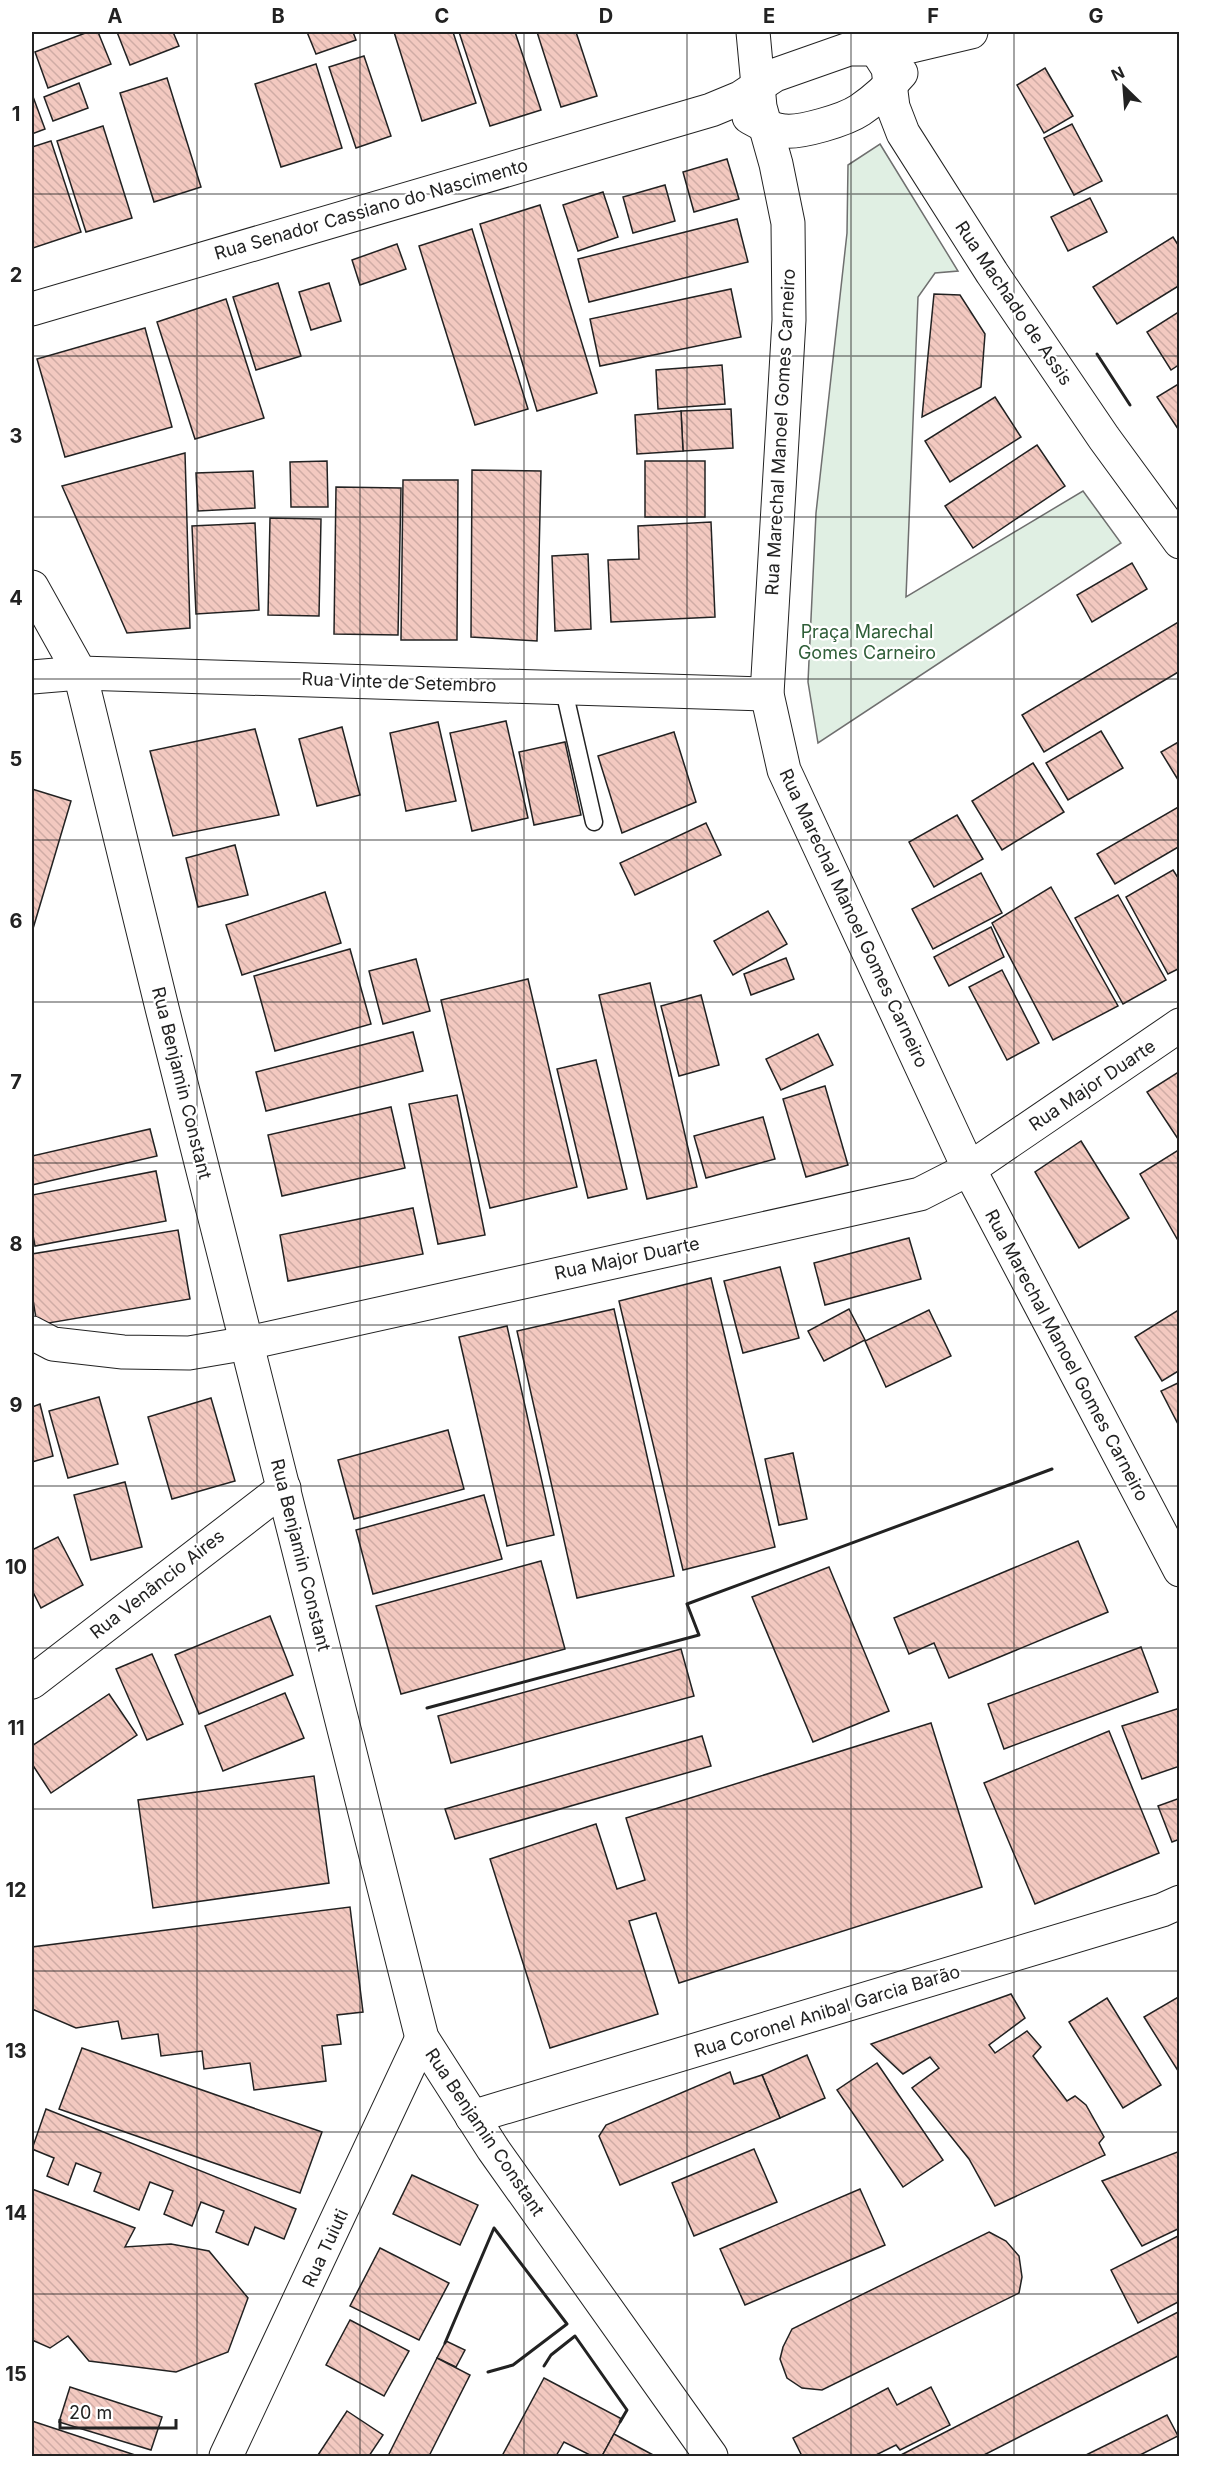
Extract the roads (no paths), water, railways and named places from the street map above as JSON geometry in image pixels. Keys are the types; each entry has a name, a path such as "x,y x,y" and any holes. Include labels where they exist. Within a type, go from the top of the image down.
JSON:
{"street":[{"name":"Rua Marechal Manoel Gomes Carneiro","path":"753,32 757,88 788,224 789,320 767,694 784,770 969,1168 1179,1570"},
{"path":"760,32 776,53 804,63"},
{"name":"Rua Senador Cassiano do Nascimento","path":"711,110 744,115 765,126 783,131 805,130 858,111 890,86 905,69 958,35"},
{"name":"Rua Senador Cassiano do Nascimento","path":"32,309 711,110 740,98 775,75 849,49 877,51 899,49 958,35"},
{"name":"Rua Machado de Assis","path":"877,51 888,69 893,107 903,133 1005,292 1104,438 1179,542"},
{"path":"858,111 875,117 903,133"},
{"name":"Rua Benjamin Constant","path":"32,587 81,673 163,1012 422,2038 493,2149 711,2457"},
{"name":"Rua Vinte de Setembro","path":"32,677 81,673 767,694"},
{"name":"Rua Major Duarte","path":"32,1333 53,1344 123,1352 189,1353 248,1343 920,1194 969,1168 1179,1025"},
{"name":"Rua Venâncio Aires","path":"32,1682 284,1488"},
{"name":"Rua Coronel Anibal Garcia Barão","path":"472,2117 1162,1910 1179,1902"},
{"name":"Rua Tuiuti","path":"226,2457 422,2038"}],"lane":[{"path":"563,686 594,822"}],"park label":[{"name":"Praça Marechal Gomes Carneiro","path":"867,641"}]}
